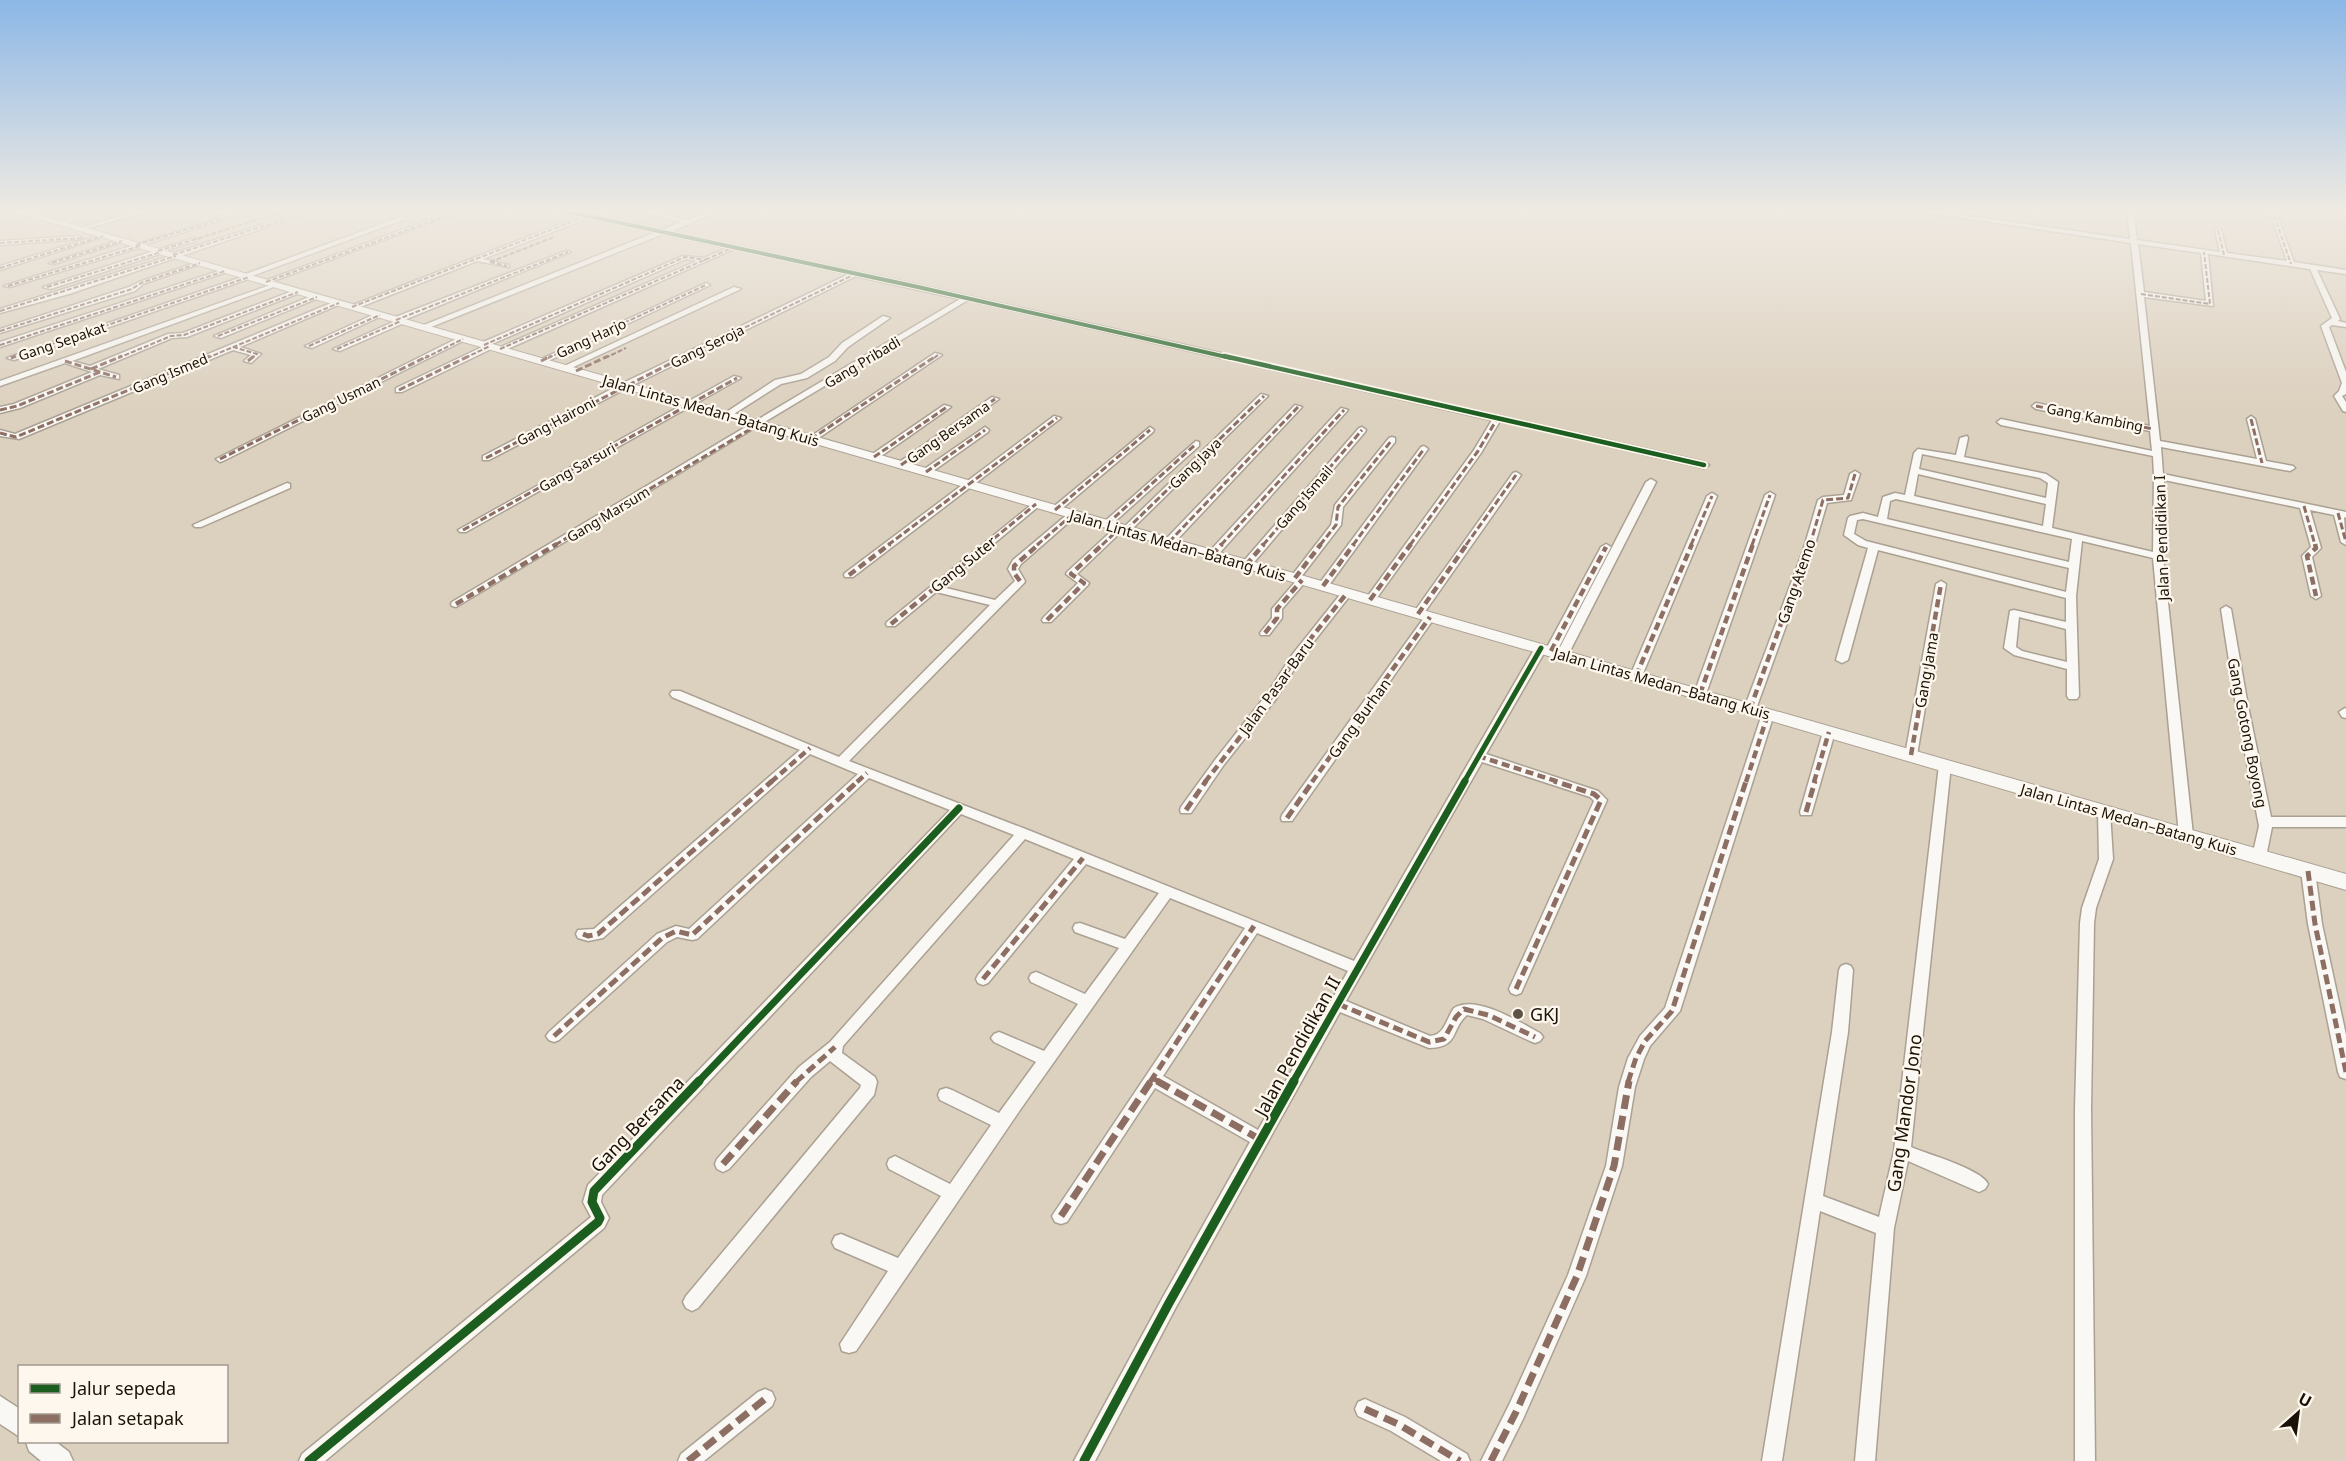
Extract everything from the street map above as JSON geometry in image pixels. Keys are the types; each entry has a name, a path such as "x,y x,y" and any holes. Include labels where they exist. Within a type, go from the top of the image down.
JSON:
{"highway":[{"name":"Jalan Lintas Medan–Batang Kuis","path":"248,277 1552,651 2229,848 2264,836 2308,871 2346,882"}],"street":[{"path":"8,286 34,277"},
{"path":"47,287 83,277"},
{"path":"0,310 66,292 105,277"},
{"path":"0,331 132,289 141,282 156,277"},
{"path":"0,345 206,277"},
{"name":"Gang Sepakat","path":"11,358 246,277"},
{"path":"0,384 288,277"},
{"name":"Gang Ismed","path":"0,433 16,437 233,347 424,277"},
{"path":"309,346 392,319 502,277"},
{"path":"423,327 549,277"},
{"path":"399,390 638,277"},
{"path":"491,347 614,300 666,277"},
{"name":"Gang Seroja","path":"626,385 849,277"},
{"path":"863,277 1704,465"},
{"name":"Jalan Pendidikan I","path":"2139,277 2159,476 2158,556 2186,835"},
{"path":"2141,294 2210,304 2207,277"},
{"path":"2317,277 2336,319 2325,326 2346,382 2342,393 2338,396 2346,409"},
{"name":"Gang Harjo","path":"541,361 706,285"},
{"path":"570,369 737,289"},
{"path":"91,369 171,336 184,335 298,292"},
{"path":"596,295 614,300"},
{"path":"218,336 317,297"},
{"name":"Gang Pribadi","path":"759,424 966,299"},
{"path":"726,415 778,382 804,376 832,359 845,345 872,330 886,318"},
{"path":"337,349 392,319"},
{"path":"2330,322 2346,325"},
{"name":"Gang Usman","path":"220,459 463,339"},
{"path":"233,347 257,354 248,361"},
{"path":"570,369 626,348"},
{"path":"811,439 938,355"},
{"path":"65,361 116,377"},
{"path":"0,410 100,372"},
{"name":"Gang Sarsuri","path":"463,530 737,378"},
{"name":"Gang Haironi","path":"486,458 626,385"},
{"name":"Gang Jaya","path":"1118,527 1264,396"},
{"name":"Gang Bersama","path":"901,465 995,399"},
{"name":"Gang Kambing","path":"2036,406 2153,429"},
{"path":"874,457 947,407"},
{"path":"1169,542 1298,407"},
{"path":"1212,555 1344,410"},
{"path":"849,575 966,484 1057,418"},
{"path":"2252,418 2262,463"},
{"path":"1370,600 1478,451 1497,419"},
{"path":"2001,422 2156,449 2290,468"},
{"name":"Gang Marsum","path":"456,604 759,424"},
{"path":"926,472 985,430"},
{"path":"1055,510 1150,430"},
{"name":"Gang Ismail","path":"1246,565 1362,430"},
{"path":"1960,457 1964,438"},
{"path":"1265,633 1277,618 1277,609 1336,525 1338,507 1392,440"},
{"path":"1047,620 1084,583 1071,574 1196,444"},
{"path":"1323,586 1424,449"},
{"path":"1909,498 1918,453 1921,451 1960,457 2049,478 2052,482 2047,530"},
{"path":"1916,471 2050,502"},
{"name":"Gang Atemo","path":"1750,709 1808,551 1822,500 1848,498 1855,474"},
{"name":"Gang Burhan","path":"1287,818 1516,475"},
{"path":"2159,476 2342,514 2346,542"},
{"path":"1552,651 1651,482"},
{"path":"198,525 287,486"},
{"path":"1700,694 1770,495"},
{"path":"1636,676 1712,496"},
{"path":"1882,520 1886,499 1895,496 2158,556"},
{"name":"Gang Suter","path":"891,624 1036,504"},
{"path":"2304,506 2316,548 2307,556 2316,596"},
{"path":"842,761 1020,581 1014,573 1014,566 1072,514"},
{"path":"2071,596 1874,546 1851,537 1853,518 1860,515 2073,566"},
{"path":"2073,696 2071,596 2077,537"},
{"path":"1842,660 1874,546"},
{"path":"1552,651 1606,547"},
{"name":"Gang Jama","path":"1911,756 1941,584"},
{"path":"933,588 998,604"},
{"name":"Jalan Pasar Baru","path":"1186,810 1272,696 1301,649 1347,593"},
{"name":"Gang Gotong Boyong","path":"2226,609 2264,836"},
{"path":"2072,627 2014,614 2010,648 2018,653 2073,667"},
{"name":"Jalan Pendidikan II","path":"1084,1461 1357,968 1478,756 1552,651"},
{"path":"676,694 867,773 1023,832 1357,968"},
{"path":"1491,1461 1521,1401 1577,1276 1614,1166 1627,1087 1636,1058 1645,1041 1672,1011 1768,714"},
{"path":"1806,812 1829,732"},
{"path":"584,934 588,936 598,933 810,748"},
{"path":"1478,756 1594,794 1601,801 1516,989"},
{"name":"Gang Mandor Jono","path":"1865,1461 1885,1228 1902,1151 1945,765"},
{"path":"554,1036 662,938 676,931 692,935 867,773"},
{"name":"Gang Bersama","path":"309,1461 598,1222 600,1218 592,1202 594,1191 959,808"},
{"path":"2085,1461 2083,1109 2087,923 2089,908 2106,859 2104,812"},
{"path":"2264,836 2346,822"},
{"path":"723,1164 804,1072 835,1047 1023,832"},
{"path":"983,979 1083,858"},
{"path":"2308,871 2315,924 2346,1072"},
{"path":"849,1344 1002,1122 1167,892"},
{"path":"1061,1216 1254,926"},
{"path":"1080,928 1128,946"},
{"path":"1772,1461 1840,1032 1846,970"},
{"path":"1036,978 1088,1002"},
{"path":"1338,1004 1429,1042 1437,1042 1445,1038 1461,1011 1467,1008 1479,1011 1535,1037"},
{"path":"999,1038 1047,1060"},
{"path":"692,1302 868,1090 869,1082 835,1056 835,1047"},
{"path":"1152,1078 1261,1140"},
{"path":"946,1095 1002,1122"},
{"path":"1902,1151 1979,1184"},
{"path":"895,1164 953,1194"},
{"path":"1814,1202 1885,1228"},
{"path":"841,1242 901,1268"},
{"path":"688,1461 765,1399"},
{"path":"0,1408 18,1423"},
{"path":"1365,1409 1398,1424 1460,1461"},
{"path":"39,1443 58,1461"}],"marked path":[{"path":"8,286 37,277"},
{"path":"47,287 79,277"},
{"path":"0,311 111,277"},
{"path":"0,331 132,289 158,277"},
{"path":"0,345 206,277"},
{"path":"11,358 248,277"},
{"path":"266,282 279,277"},
{"path":"352,307 429,277"},
{"path":"396,320 504,277"},
{"path":"484,345 639,277"},
{"path":"500,349 665,277"},
{"path":"486,458 626,385 849,277"},
{"path":"2141,294 2210,304 2207,277"},
{"path":"541,361 706,285"},
{"path":"91,369 171,336 184,335 298,292"},
{"path":"218,336 317,297"},
{"path":"0,433 16,437 339,303"},
{"path":"309,346 380,315"},
{"path":"337,349 401,321"},
{"path":"220,459 463,339"},
{"path":"399,390 490,346"},
{"path":"233,347 257,354 248,361"},
{"path":"576,371 626,348"},
{"path":"811,439 938,355"},
{"path":"65,361 116,377"},
{"path":"0,410 17,406 100,372"},
{"path":"463,530 737,378"},
{"path":"1126,530 1264,396"},
{"path":"901,465 995,399"},
{"path":"2036,406 2153,429"},
{"path":"874,457 947,407"},
{"path":"1169,542 1298,407"},
{"path":"1212,555 1344,410"},
{"path":"849,575 1057,418"},
{"path":"1370,600 1478,451 1497,419"},
{"path":"2251,419 2262,463"},
{"path":"456,604 759,424"},
{"path":"926,472 985,430"},
{"path":"1055,510 1150,430"},
{"path":"1246,565 1362,430"},
{"path":"1295,578 1336,525 1338,507 1392,440"},
{"path":"1107,524 1196,444"},
{"path":"1323,586 1424,449"},
{"path":"1750,709 1808,551 1823,500 1848,498 1855,474"},
{"path":"1418,614 1516,475"},
{"path":"1700,694 1770,495"},
{"path":"1636,676 1712,496"},
{"path":"891,624 1036,504"},
{"path":"2304,506 2316,548 2307,556 2316,596"},
{"path":"2338,513 2346,542"},
{"path":"1020,581 1014,573 1014,566 1072,515"},
{"path":"1047,620 1084,583 1071,574 1120,528"},
{"path":"1551,651 1606,547"},
{"path":"1265,633 1277,618 1277,609 1302,580"},
{"path":"1911,755 1941,584"},
{"path":"1186,810 1219,763 1272,696 1296,657 1347,593"},
{"path":"1287,818 1430,617"},
{"path":"1491,1461 1516,1412 1577,1276 1614,1166 1627,1087 1636,1058 1645,1041 1672,1011 1768,714"},
{"path":"1806,812 1829,732"},
{"path":"583,934 588,936 598,934 810,748"},
{"path":"1478,756 1594,794 1601,800 1516,989"},
{"path":"554,1036 662,938 676,931 692,935 867,773"},
{"path":"983,979 1083,858"},
{"path":"2308,871 2315,924 2346,1072"},
{"path":"1061,1216 1254,926"},
{"path":"1338,1004 1429,1042 1444,1039 1459,1012 1464,1009 1478,1011 1535,1037"},
{"path":"723,1164 805,1072 835,1047"},
{"path":"1152,1078 1261,1140"},
{"path":"688,1461 765,1399"},
{"path":"1365,1409 1398,1424 1460,1461"}],"cycle path":[{"path":"872,277 1704,465"},
{"path":"1084,1461 1169,1303 1357,968 1541,648"},
{"path":"309,1461 598,1222 600,1218 592,1202 594,1191 959,808"}],"place":[{"name":"GKJ","path":"1518,1014"}]}
